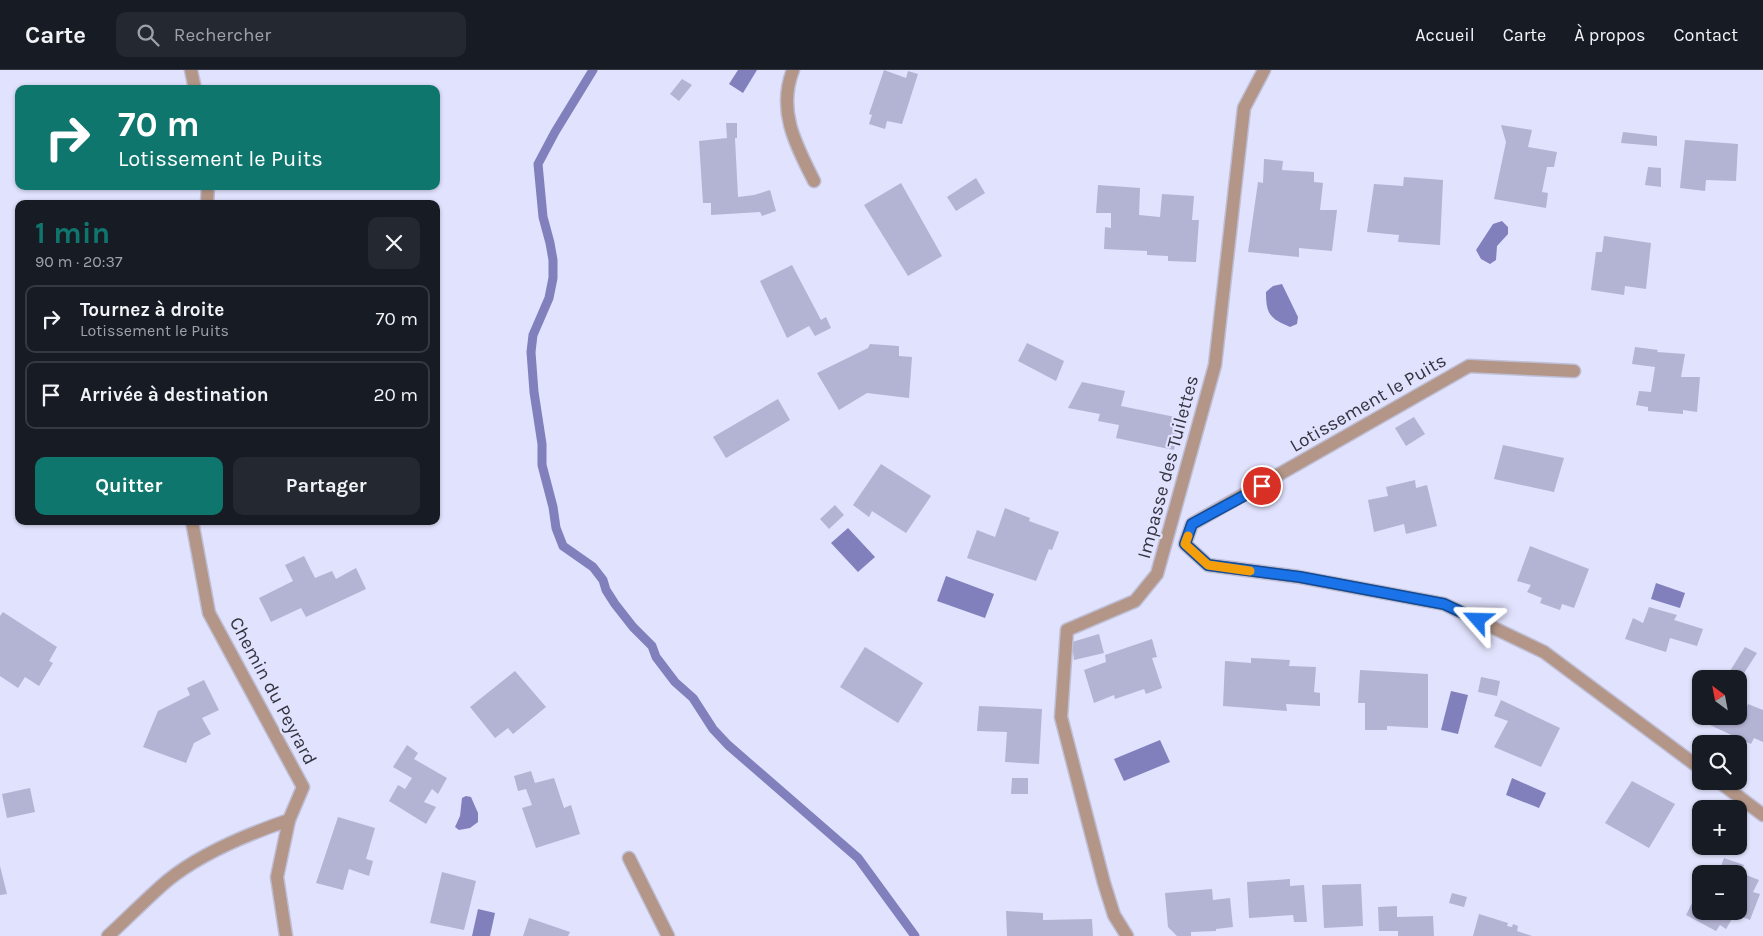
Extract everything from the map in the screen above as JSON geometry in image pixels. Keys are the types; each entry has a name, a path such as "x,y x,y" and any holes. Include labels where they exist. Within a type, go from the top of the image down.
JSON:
{"street":[{"path":"191,70 194,85"},
{"path":"793,70 789,81 788,117 794,142 814,181"},
{"name":"Impasse des Tuilettes","path":"1127,936 1114,915 1104,882 1062,717 1067,630 1135,601 1157,574 1215,365 1244,108 1264,70"},
{"name":"Lotissement le Puits","path":"1574,371 1469,366 1192,524 1185,544 1208,565 1300,577 1444,604 1544,652 1692,762"},
{"name":"Chemin du Peyrard","path":"193,525 209,613 303,787 290,820 277,877 286,936"},
{"path":"1730,790 1763,815"},
{"path":"108,936 168,880 207,855 251,833 290,820"},
{"path":"629,858 668,936"}],"shaded area":[{"path":"738,70 757,70 743,93 729,84"},
{"path":"1502,221 1508,227 1508,234 1497,246 1496,260 1490,264 1481,259 1476,250 1493,224"},
{"path":"1282,284 1298,317 1297,324 1290,327 1270,315 1267,306 1266,292 1273,286"},
{"path":"848,528 875,557 858,572 831,543"},
{"path":"946,576 994,594 985,618 937,601"},
{"path":"1656,583 1685,593 1680,608 1651,599"},
{"path":"1451,691 1468,695 1458,734 1441,730"},
{"path":"1160,740 1170,762 1124,781 1114,759"},
{"path":"1512,778 1546,793 1539,808 1506,795"},
{"path":"466,796 471,797 478,813 478,822 470,828 459,830 455,827 460,816 462,798"},
{"path":"478,909 495,913 490,936 472,936"}],"building":[{"path":"884,70 906,78 908,71 918,74 902,124 887,121 885,129 869,124 872,115 869,114"},
{"path":"682,79 692,85 679,101 670,94"},
{"path":"726,123 737,123 737,138 735,138 738,197 770,190 776,211 762,216 760,212 711,215 711,203 703,203 699,141 727,138"},
{"path":"1501,125 1532,130 1528,147 1557,152 1554,167 1547,167 1542,192 1548,193 1546,208 1494,199 1506,142"},
{"path":"1623,132 1657,136 1657,146 1621,143"},
{"path":"1685,140 1738,144 1736,181 1706,180 1705,191 1680,188"},
{"path":"1264,159 1283,161 1282,170 1314,172 1314,182 1323,183 1320,210 1337,210 1332,251 1299,248 1299,257 1248,252 1258,182 1263,183"},
{"path":"1648,167 1661,168 1661,187 1645,185"},
{"path":"1404,177 1443,180 1440,245 1398,242 1399,235 1367,232 1374,184 1403,186"},
{"path":"976,178 985,193 956,211 947,197"},
{"path":"901,183 942,256 908,276 864,205"},
{"path":"1098,185 1140,188 1139,215 1160,217 1162,194 1194,196 1192,220 1199,220 1196,262 1168,261 1168,256 1147,255 1147,251 1104,249 1105,227 1111,228 1111,213 1096,213"},
{"path":"1604,236 1651,243 1646,289 1625,286 1624,295 1591,290 1596,252 1602,252"},
{"path":"792,265 821,320 826,317 831,328 815,336 809,326 787,338 760,281"},
{"path":"1027,343 1064,361 1056,381 1018,361"},
{"path":"870,344 899,346 899,356 912,357 909,398 867,393 839,410 817,373 868,348"},
{"path":"1635,347 1658,350 1657,352 1685,354 1681,377 1700,377 1697,412 1683,410 1683,414 1648,411 1648,407 1636,405 1639,391 1651,392 1655,367 1632,364"},
{"path":"1082,382 1125,391 1121,406 1180,418 1174,450 1116,438 1119,425 1098,421 1100,414 1068,408"},
{"path":"778,399 790,420 726,458 713,437"},
{"path":"1414,417 1425,434 1406,446 1395,428"},
{"path":"1503,445 1564,458 1554,492 1494,479"},
{"path":"881,464 931,496 906,533 872,511 869,517 853,505"},
{"path":"1415,480 1416,488 1427,485 1437,526 1406,534 1404,524 1374,532 1368,500 1388,496 1386,487"},
{"path":"835,505 844,515 829,529 820,519"},
{"path":"1005,508 1030,518 1029,521 1059,532 1052,550 1049,549 1036,581 967,558 977,530 995,537"},
{"path":"1530,546 1589,569 1574,608 1562,604 1560,610 1540,603 1542,598 1527,592 1531,585 1517,581"},
{"path":"304,556 315,578 332,571 336,579 356,568 366,589 306,617 301,608 271,622 259,598 293,581 285,565"},
{"path":"1649,607 1677,615 1674,620 1703,629 1697,646 1670,638 1666,652 1625,639 1633,618 1643,623"},
{"path":"3,612 57,647 49,661 53,663 39,686 25,677 18,688 0,676 0,616"},
{"path":"1099,634 1104,653 1074,660 1072,642"},
{"path":"1152,639 1157,657 1152,658 1162,688 1146,694 1144,689 1115,699 1114,695 1094,703 1084,670 1106,662 1105,655"},
{"path":"865,647 923,683 898,723 840,687"},
{"path":"1745,647 1757,653 1746,670 1731,670"},
{"path":"1251,658 1290,660 1289,666 1316,667 1314,692 1320,693 1320,706 1286,704 1287,711 1223,706 1225,661 1251,663"},
{"path":"1360,670 1428,674 1428,728 1387,726 1387,730 1365,730 1365,703 1358,703"},
{"path":"515,671 546,707 513,734 508,728 495,738 470,707"},
{"path":"1481,677 1500,681 1497,696 1478,692"},
{"path":"204,680 219,710 202,718 211,734 194,743 186,763 143,747 158,711 190,695 187,688"},
{"path":"1501,700 1560,728 1541,767 1494,747 1508,721 1494,716"},
{"path":"1748,704 1763,710 1763,742 1754,738 1751,744 1747,742 1747,735 1732,735 1710,725 1748,725"},
{"path":"979,706 1042,709 1039,764 1005,762 1007,732 977,731"},
{"path":"407,745 418,753 414,759 447,778 438,794 432,789 424,802 436,807 426,824 389,801 398,785 405,789 412,778 393,767"},
{"path":"531,771 535,783 554,778 564,808 571,805 580,834 536,848 522,808 532,805 526,789 518,791 514,776"},
{"path":"1012,778 1028,778 1028,794 1011,794"},
{"path":"1632,781 1675,804 1649,848 1605,823"},
{"path":"30,788 35,812 7,818 2,794"},
{"path":"338,817 375,828 366,859 373,861 369,876 349,869 343,890 316,883"},
{"path":"1724,858 1744,865 1721,865"},
{"path":"0,866 7,894 0,895"},
{"path":"442,872 476,881 464,930 430,923"},
{"path":"1747,875 1759,880 1753,892 1760,894 1750,920 1747,919"},
{"path":"1290,879 1290,886 1304,885 1307,922 1294,922 1293,915 1249,918 1247,882"},
{"path":"1361,884 1363,926 1324,928 1322,885"},
{"path":"1212,889 1213,900 1230,898 1233,927 1216,929 1216,931 1191,932 1191,936 1177,936 1168,927 1165,893"},
{"path":"1452,893 1467,897 1464,907 1449,903"},
{"path":"1692,903 1692,918 1686,915"},
{"path":"1397,906 1397,917 1433,916 1434,936 1398,936 1398,931 1379,931 1378,907"},
{"path":"1006,911 1043,913 1043,920 1092,919 1093,936 1007,936"},
{"path":"1479,914 1508,923 1507,926 1512,927 1513,924 1518,926 1517,931 1532,936 1473,936"},
{"path":"529,918 570,932 568,936 523,936"},
{"path":"1695,920 1731,920 1726,929 1720,925 1716,931"}],"waterway":[{"path":"593,70 538,164 543,217 553,260 553,278 549,298 533,335 531,352 534,392 542,444 542,465 553,507 556,528 563,546 593,567 603,580 606,590 615,604 633,627 652,646 656,657 675,682 693,698 713,729 728,745 858,858 915,936"}],"slow traffic":[{"path":"1188,536 1185,544 1208,565 1250,571"}],"route":[{"path":"1262,486 1192,524 1185,544 1208,565 1300,577 1444,604 1478,620"}]}
